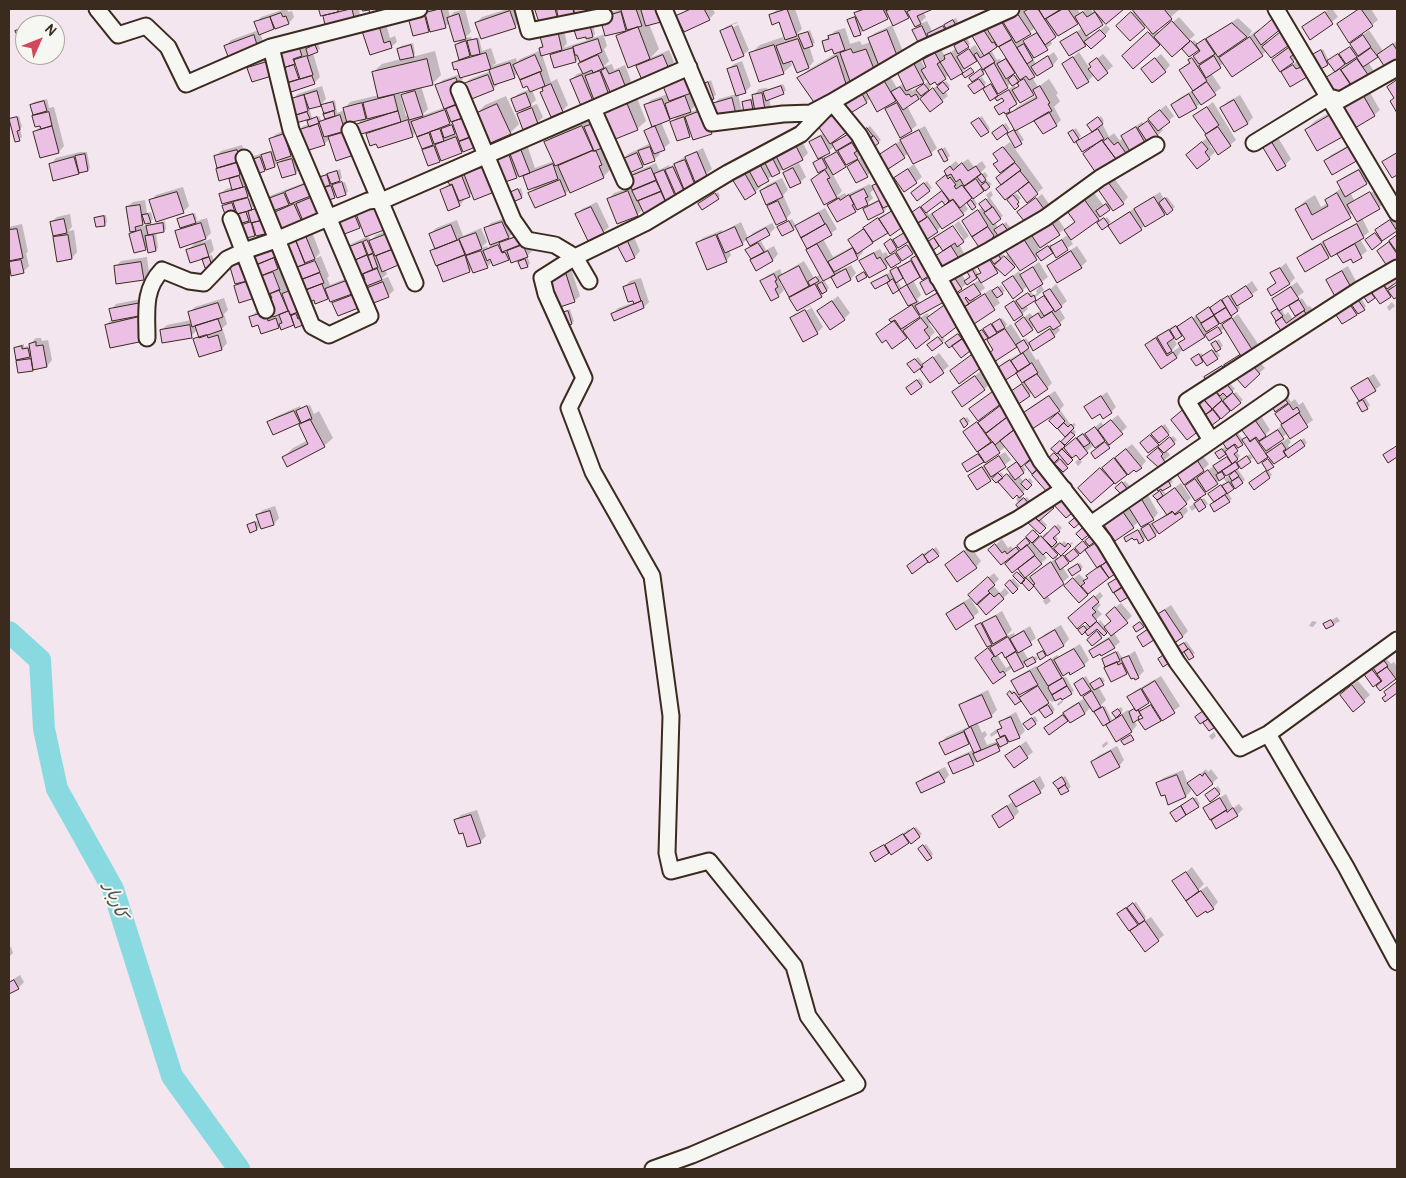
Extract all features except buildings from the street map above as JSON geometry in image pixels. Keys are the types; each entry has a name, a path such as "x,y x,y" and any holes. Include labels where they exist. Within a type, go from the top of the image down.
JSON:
{"street":[{"path":"97,9 118,35 146,26 168,47 186,84 272,47 419,9"},
{"path":"523,9 529,31 604,16"},
{"path":"664,9 712,123 783,114 811,113 922,49 1011,9"},
{"path":"1276,9 1397,213"},
{"path":"244,158 312,326 329,335 370,316 291,130 272,47"},
{"path":"147,338 147,298 153,280 162,270 189,281 204,283 227,259 244,251 276,240 368,200 386,199 688,67"},
{"path":"1254,143 1329,97 1340,100 1397,68"},
{"path":"459,90 513,220 527,240 555,245 575,257 589,281"},
{"path":"654,1169 701,1151 856,1084 808,1016 794,966 709,861 671,871 667,853 670,716 652,576 593,472 570,408 584,378 546,294 542,278 575,257 645,223 728,173 801,134 832,102"},
{"path":"832,102 859,135 1041,461 1104,541 1177,662 1240,748 1268,734 1397,640"},
{"path":"593,109 624,181"},
{"path":"350,130 415,283"},
{"path":"938,278 1045,218 1100,178 1156,145"},
{"path":"231,219 266,310"},
{"path":"1211,440 1187,401 1359,290 1397,268"},
{"path":"1091,524 1280,393"},
{"path":"973,544 1018,519 1064,489"},
{"path":"1268,734 1346,867 1397,962"}],"waterway":[{"name":"کاربار","path":"9,632 40,660 44,729 57,789 113,889 172,1076 239,1169"}]}
